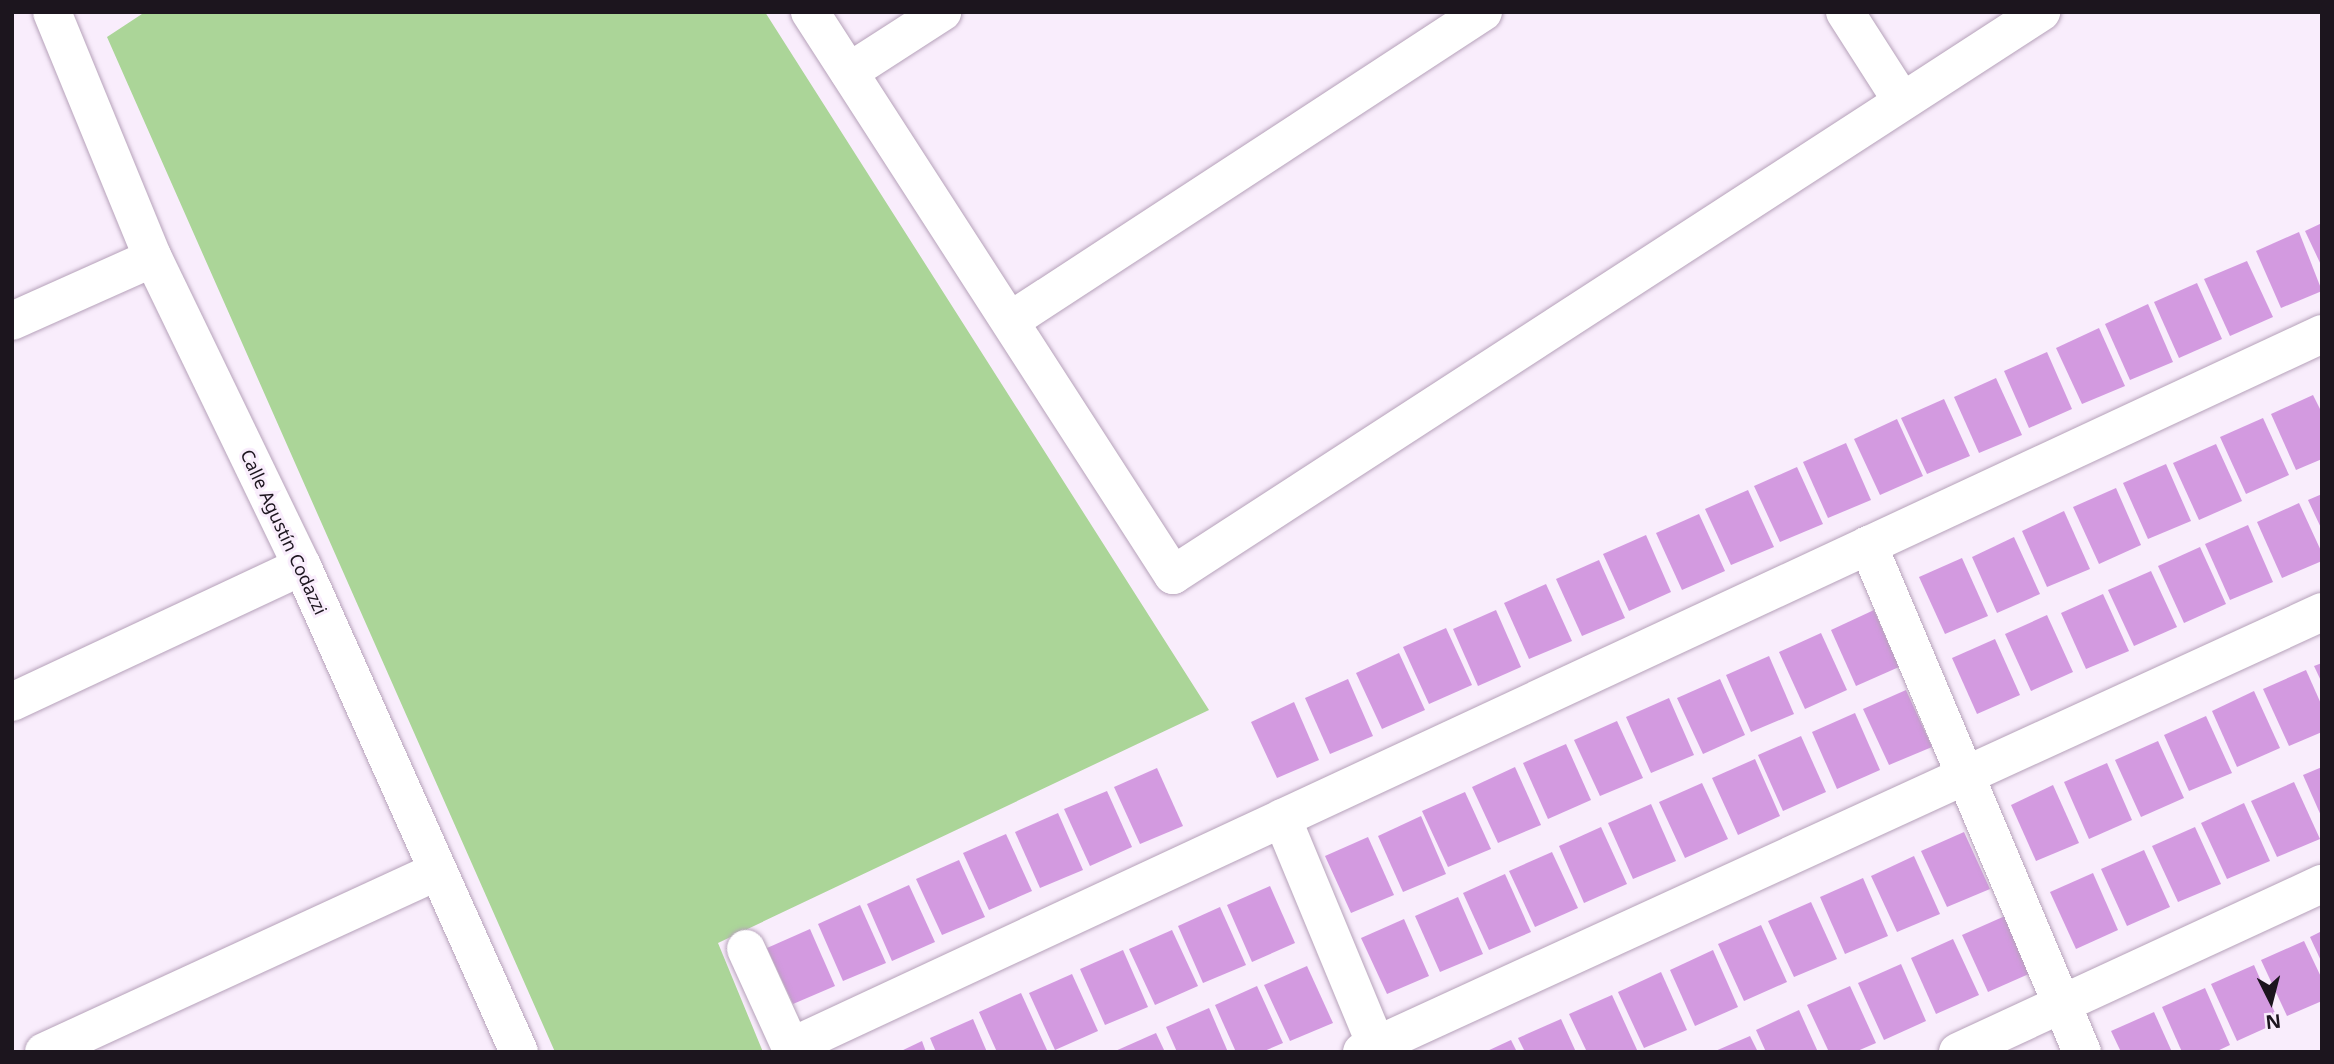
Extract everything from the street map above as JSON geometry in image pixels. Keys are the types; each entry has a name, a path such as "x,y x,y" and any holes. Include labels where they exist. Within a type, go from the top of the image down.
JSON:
{"street":[{"path":"810,12 1173,575 2041,12"},
{"path":"849,72 942,12"},
{"path":"1010,321 1483,12"},
{"path":"1845,12 1902,101"},
{"name":"Calle Agustín Codazzi","path":"55,14 153,258 302,566 519,1052"},
{"path":"12,321 153,258"},
{"path":"747,949 792,1049 2322,334"},
{"path":"1868,545 2082,1052"},
{"path":"12,702 302,566"},
{"path":"1282,818 1373,1050 2322,612"},
{"path":"44,1052 437,872"},
{"path":"1958,1052 2322,884"}],"green space":[{"path":"145,12 765,12 1209,710 718,943 763,1052 555,1052 107,37"}],"building":[{"path":"2322,223 2322,267 2305,231"},
{"path":"2299,232 2322,291 2281,308 2256,251"},
{"path":"2247,261 2273,317 2230,336 2204,279"},
{"path":"2197,283 2222,339 2179,358 2154,302"},
{"path":"2148,304 2173,362 2130,380 2105,324"},
{"path":"2099,328 2125,386 2082,404 2056,348"},
{"path":"2047,352 2072,409 2029,428 2004,371"},
{"path":"1996,378 2022,435 1979,453 1954,397"},
{"path":"2313,395 2322,413 2322,459 2296,470 2271,414"},
{"path":"1944,399 1970,456 1927,474 1901,418"},
{"path":"2263,418 2289,475 2246,494 2220,437"},
{"path":"1897,419 1923,476 1880,495 1854,439"},
{"path":"1846,443 1871,500 1828,518 1803,462"},
{"path":"2216,444 2242,501 2199,520 2173,463"},
{"path":"2166,464 2191,521 2148,539 2123,483"},
{"path":"1797,467 1823,524 1780,542 1754,486"},
{"path":"2116,488 2141,545 2099,564 2073,507"},
{"path":"1748,490 1774,547 1731,565 1705,509"},
{"path":"2322,494 2322,530 2308,500"},
{"path":"2299,503 2322,553 2322,561 2282,578 2257,522"},
{"path":"2064,511 2090,569 2047,587 2022,531"},
{"path":"1699,514 1725,571 1682,590 1656,533"},
{"path":"2248,525 2273,582 2230,600 2205,544"},
{"path":"1646,535 1671,592 1629,611 1603,554"},
{"path":"2014,537 2040,594 1997,613 1972,557"},
{"path":"2200,547 2226,604 2184,623 2158,566"},
{"path":"1962,558 1988,616 1945,634 1919,577"},
{"path":"1599,560 1625,618 1582,636 1556,579"},
{"path":"2151,571 2177,627 2134,646 2108,590"},
{"path":"1546,584 1572,641 1529,659 1504,603"},
{"path":"2103,594 2129,651 2086,669 2061,613"},
{"path":"1496,610 1521,667 1478,686 1453,629"},
{"path":"1874,610 1899,667 1856,686 1831,630"},
{"path":"2047,615 2073,672 2031,691 2005,634"},
{"path":"1446,628 1472,685 1429,704 1403,647"},
{"path":"1821,633 1847,690 1805,709 1779,652"},
{"path":"1995,639 2020,695 1977,714 1952,658"},
{"path":"1399,653 1425,710 1382,729 1356,673"},
{"path":"1769,656 1794,714 1751,732 1726,675"},
{"path":"2322,663 2322,683 2314,666"},
{"path":"2306,670 2322,706 2322,732 2289,746 2263,689"},
{"path":"1348,679 1373,736 1330,754 1305,698"},
{"path":"1720,679 1745,735 1703,754 1677,698"},
{"path":"1906,690 1932,747 1889,765 1863,709"},
{"path":"2254,691 2280,748 2237,767 2212,711"},
{"path":"1669,698 1694,755 1651,773 1626,717"},
{"path":"1294,702 1319,760 1277,778 1251,722"},
{"path":"1855,713 1880,770 1837,789 1812,732"},
{"path":"2206,716 2232,773 2189,791 2164,735"},
{"path":"1617,721 1643,778 1600,796 1574,740"},
{"path":"1801,736 1826,792 1783,811 1758,755"},
{"path":"2158,741 2184,798 2141,817 2115,760"},
{"path":"1566,744 1591,800 1548,819 1523,763"},
{"path":"1755,759 1780,816 1738,835 1712,778"},
{"path":"2107,763 2132,820 2089,839 2064,782"},
{"path":"1515,767 1541,825 1498,843 1472,787"},
{"path":"2322,767 2322,818 2303,775"},
{"path":"1157,768 1183,826 1140,844 1114,787"},
{"path":"2294,782 2320,839 2277,857 2251,801"},
{"path":"1702,783 1728,839 1685,858 1659,802"},
{"path":"2053,785 2079,843 2036,861 2011,805"},
{"path":"1107,791 1132,847 1090,866 1064,809"},
{"path":"1465,792 1491,849 1448,867 1422,811"},
{"path":"2244,803 2270,861 2227,879 2201,823"},
{"path":"1651,804 1676,861 1633,879 1608,823"},
{"path":"1058,813 1083,870 1040,888 1015,832"},
{"path":"1421,816 1446,874 1403,892 1378,836"},
{"path":"1601,827 1627,884 1584,903 1559,846"},
{"path":"2195,827 2221,884 2178,902 2152,846"},
{"path":"1964,832 1990,889 1947,907 1921,851"},
{"path":"1006,834 1032,891 989,910 963,853"},
{"path":"1368,837 1394,895 1351,913 1325,856"},
{"path":"2144,850 2170,907 2127,926 2101,869"},
{"path":"1552,852 1578,908 1535,927 1509,871"},
{"path":"1914,856 1940,914 1897,932 1871,876"},
{"path":"959,860 985,917 942,935 916,879"},
{"path":"2093,873 2118,930 2076,949 2050,892"},
{"path":"1505,874 1531,932 1489,950 1463,893"},
{"path":"1863,878 1888,936 1845,954 1820,897"},
{"path":"909,885 935,942 892,961 867,904"},
{"path":"1270,886 1295,943 1252,962 1227,905"},
{"path":"1458,897 1483,954 1440,972 1415,916"},
{"path":"1811,902 1837,959 1794,977 1768,921"},
{"path":"860,905 886,963 843,981 818,924"},
{"path":"1220,907 1246,965 1203,983 1178,926"},
{"path":"2005,916 2031,973 1988,992 1962,935"},
{"path":"1404,919 1429,976 1387,994 1361,938"},
{"path":"1761,925 1787,982 1744,1001 1718,944"},
{"path":"810,929 835,986 793,1004 767,948"},
{"path":"1172,930 1198,986 1155,1005 1129,949"},
{"path":"2322,931 2322,963 2310,937"},
{"path":"1953,939 1979,995 1936,1014 1911,958"},
{"path":"2304,941 2322,979 2322,1001 2287,1016 2261,960"},
{"path":"1123,950 1148,1007 1105,1025 1080,969"},
{"path":"1713,950 1738,1007 1695,1026 1670,970"},
{"path":"1901,964 1926,1021 1884,1040 1858,983"},
{"path":"2254,965 2279,1022 2237,1041 2211,984"},
{"path":"1307,966 1333,1023 1290,1041 1264,985"},
{"path":"1661,972 1687,1030 1644,1048 1618,992"},
{"path":"1072,974 1098,1031 1055,1050 1029,993"},
{"path":"1257,986 1283,1043 1262,1052 1236,1052 1215,1005"},
{"path":"1850,986 1876,1043 1855,1052 1829,1052 1807,1005"},
{"path":"2205,988 2230,1045 2215,1052 2182,1052 2162,1007"},
{"path":"1021,993 1047,1050 997,1052 979,1012"},
{"path":"1612,995 1638,1052 1587,1052 1569,1014"},
{"path":"1209,1008 1228,1052 1177,1052 1166,1027"},
{"path":"1799,1010 1818,1052 1766,1052 1756,1030"},
{"path":"2154,1012 2172,1052 2121,1052 2111,1031"},
{"path":"973,1019 987,1052 936,1052 930,1038"},
{"path":"1561,1019 1576,1052 1525,1052 1518,1038"},
{"path":"1156,1033 1165,1052 1113,1052"},
{"path":"1750,1036 1758,1052 1713,1052"},
{"path":"1511,1040 1517,1052 1485,1052"},
{"path":"922,1041 926,1052 899,1052"}]}
